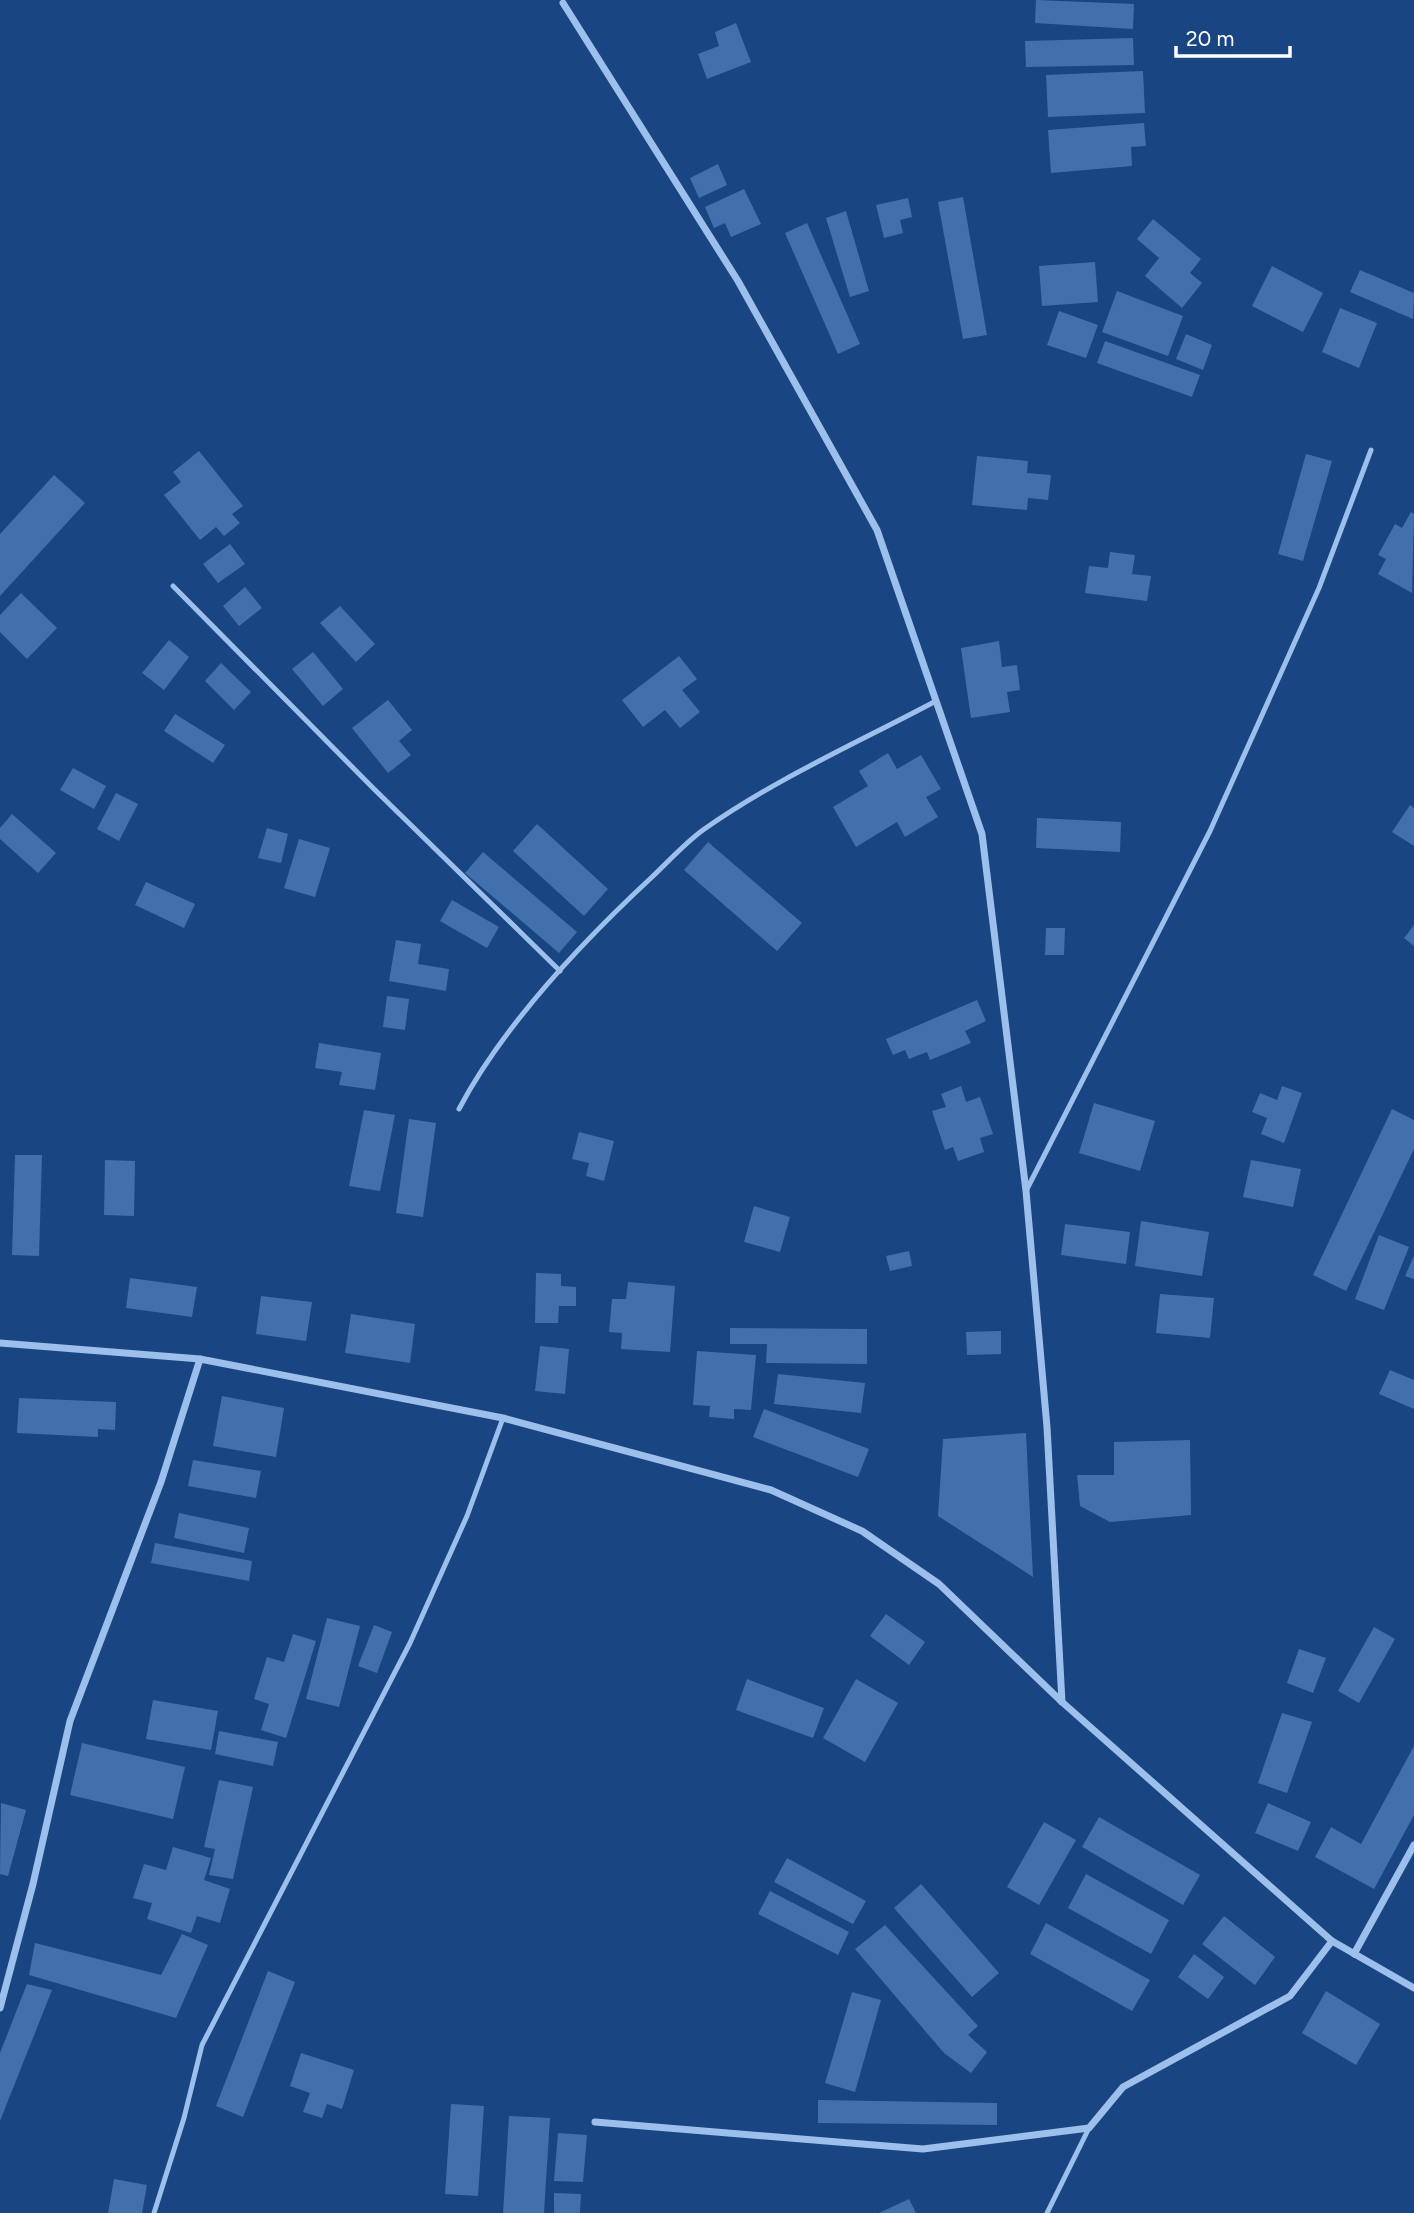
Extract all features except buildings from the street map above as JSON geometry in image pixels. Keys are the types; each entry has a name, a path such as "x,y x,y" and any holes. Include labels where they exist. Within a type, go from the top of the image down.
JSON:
{"street":[{"path":"563,3 738,281 877,530 982,834 1026,1191 1047,1427 1062,1702"},
{"path":"0,1343 200,1359 503,1418 771,1490 862,1531 939,1584 1062,1702 1332,1941 1414,1988"},
{"path":"0,2008 33,1884 70,1721 161,1482 200,1359"},
{"path":"1354,1954 1414,1845"},
{"path":"595,2122 923,2149 1089,2128 1123,2087 1290,1996 1332,1941"}],"lane":[{"path":"1026,1191 1210,831 1319,588 1371,450"},
{"path":"173,586 373,788 560,971"},
{"path":"459,1109 510,1033 560,971 633,895 702,831 775,786 936,702"},
{"path":"154,2213 184,2118 202,2045 410,1643 467,1516 503,1418"},
{"path":"1047,2213 1089,2128"}]}
